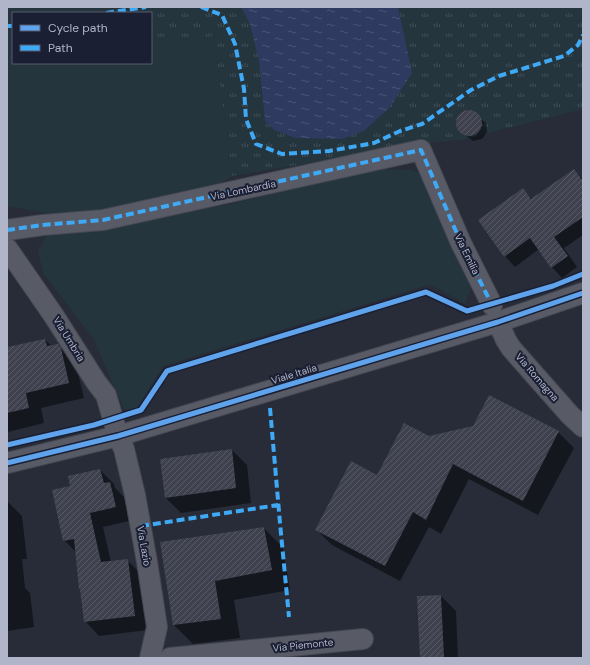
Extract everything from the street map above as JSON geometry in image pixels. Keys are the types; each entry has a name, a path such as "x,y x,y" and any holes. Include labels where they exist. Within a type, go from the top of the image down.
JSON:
{"street":[{"name":"Via Lombardia","path":"7,230 43,225 103,220 421,150 443,202"},
{"name":"Via Emilia","path":"443,202 460,242 495,314"},
{"name":"Via Umbria","path":"7,248 106,395 118,436"},
{"name":"Viale Italia","path":"7,463 118,436 495,314 583,293"},
{"name":"Via Romagna","path":"495,314 502,334 511,348 570,415 583,427"},
{"name":"Via Lazio","path":"118,436 124,449 135,495 157,627 150,658"},
{"name":"Via Piemonte","path":"170,658 363,639"}],"green space":[{"path":"7,7 583,7 583,109 465,139 430,143 232,176 214,36 152,44 152,12 12,12 12,63 7,64"},
{"path":"214,36 232,176 210,191 107,211 47,213 7,206 7,64 152,64 152,44"},
{"path":"374,169 412,170 429,177 473,283 465,304 434,286 428,285 163,366 136,409 124,409 93,338 43,273 38,251 47,234 70,229 227,205"}],"water":[{"path":"241,7 398,7 412,73 390,107 364,131 342,139 295,138 274,130 265,121 259,61 250,24"}],"building":[{"path":"469,110 478,114 482,123 478,132 469,136 460,132 456,123 460,114"},
{"path":"574,169 583,181 583,217 554,237 568,256 551,268 530,238 504,257 478,220 523,188 531,199"},
{"path":"45,339 47,346 58,344 61,348 69,383 26,393 29,408 7,413 7,347"},
{"path":"489,395 559,431 523,501 453,464 426,520 413,512 385,566 315,530 351,461 377,475 404,423 429,436 473,426"},
{"path":"232,449 236,488 165,498 160,459"},
{"path":"100,469 104,483 110,482 116,507 90,513 101,562 128,559 135,616 84,622 74,539 63,541 52,490 70,486 68,476"},
{"path":"264,527 272,570 215,581 221,619 173,625 160,542"},
{"path":"441,595 444,658 420,658 417,596"}],"marked path":[{"path":"113,12 146,7"},
{"path":"201,7 222,15 235,44 244,89 246,119 256,144 282,154 329,151 374,143 400,131 422,124 471,90 499,76 564,56 578,45 583,35"},
{"path":"7,26 12,26"},
{"path":"7,230 43,225 103,220 421,150 461,243 492,305"},
{"path":"270,408 289,617"},
{"path":"141,526 278,505"}],"cycle path":[{"path":"7,445 94,425 141,410 167,371 426,292 467,311 553,286 583,274"},
{"path":"7,463 118,436 498,322 583,293"}]}
